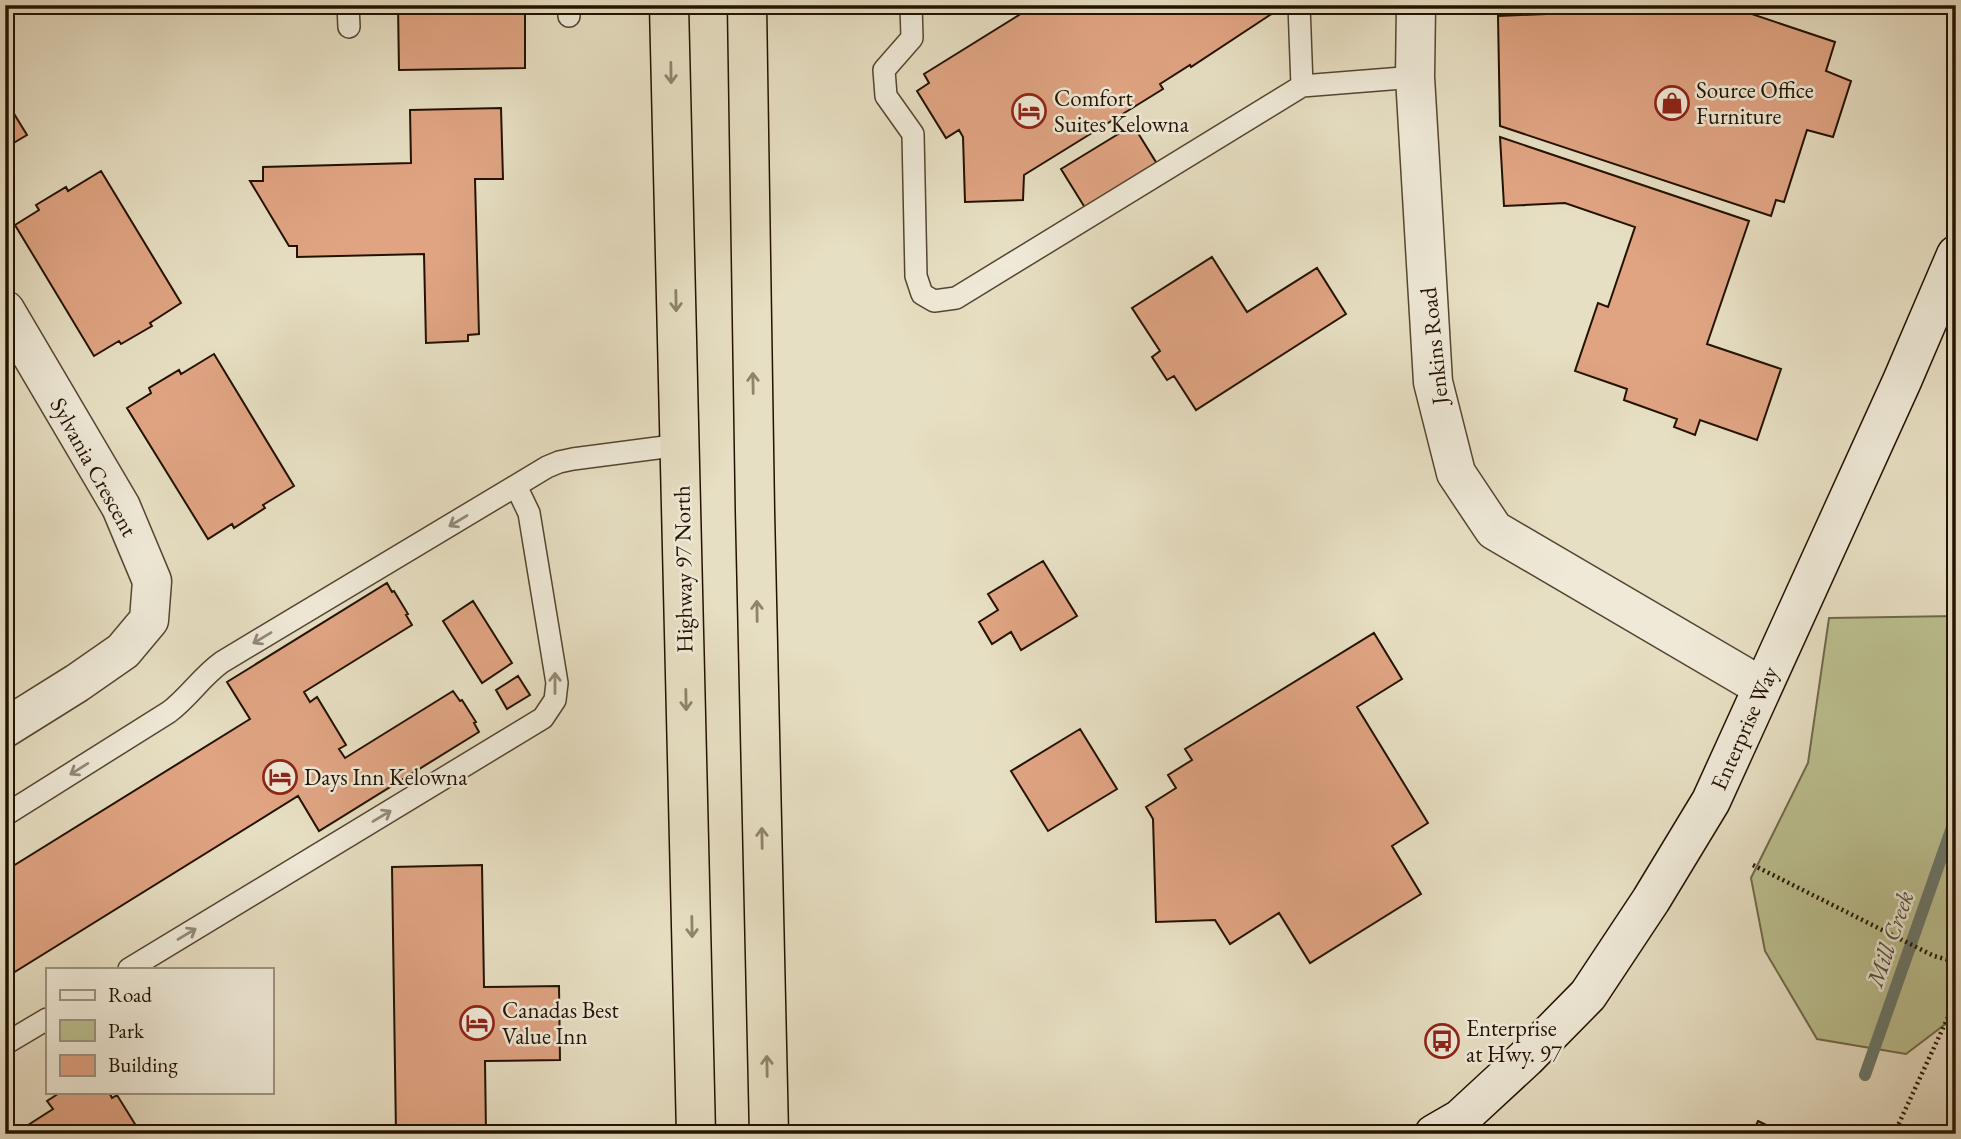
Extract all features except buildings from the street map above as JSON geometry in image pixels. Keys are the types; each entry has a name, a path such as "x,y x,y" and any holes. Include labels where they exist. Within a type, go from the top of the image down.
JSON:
{"highway":[{"name":"Highway 97 North","path":"669,5 696,1134"},
{"path":"747,5 755,525 769,1134"}],"street":[{"name":"Jenkins Road","path":"1416,5 1415,77 1433,382 1456,473 1494,530 1762,688"},
{"name":"Enterprise Way","path":"1434,1134 1460,1119 1526,1058 1588,995 1651,900 1710,801 1902,381 1956,255"},
{"name":"Sylvania Crescent","path":"5,310 121,508 152,580 149,620 123,651 5,728"}],"lane":[{"path":"348,5 349,27"},
{"path":"911,5 912,38 884,70 886,96 913,134 916,276 922,293 934,302 956,298 1302,86 1415,77"},
{"path":"1298,5 1302,86"},
{"path":"5,815 169,712 181,703 210,670 222,662 559,462 680,445"},
{"path":"131,968 543,718 555,700 557,682 528,513 516,486"},
{"path":"5,1044 46,1020"}],"path":[{"path":"1753,865 1934,956 1956,962"},
{"path":"1894,1134 1956,1000"},
{"path":"1952,1007 1956,1014"}],"green space":[{"path":"1956,616 1956,1016 1906,1054 1817,1039 1765,951 1751,878 1808,763 1829,618"}],"waterway":[{"name":"Mill Creek","path":"1865,1075 1956,816"}],"place":[{"name":"Source Office Furniture","path":"1672,103"},
{"name":"Comfort Suites Kelowna","path":"1029,111"},
{"name":"Days Inn Kelowna","path":"280,777"},
{"name":"Canadas Best Value Inn","path":"477,1023"},
{"name":"Enterprise at Hwy. 97","path":"1442,1041"}]}
